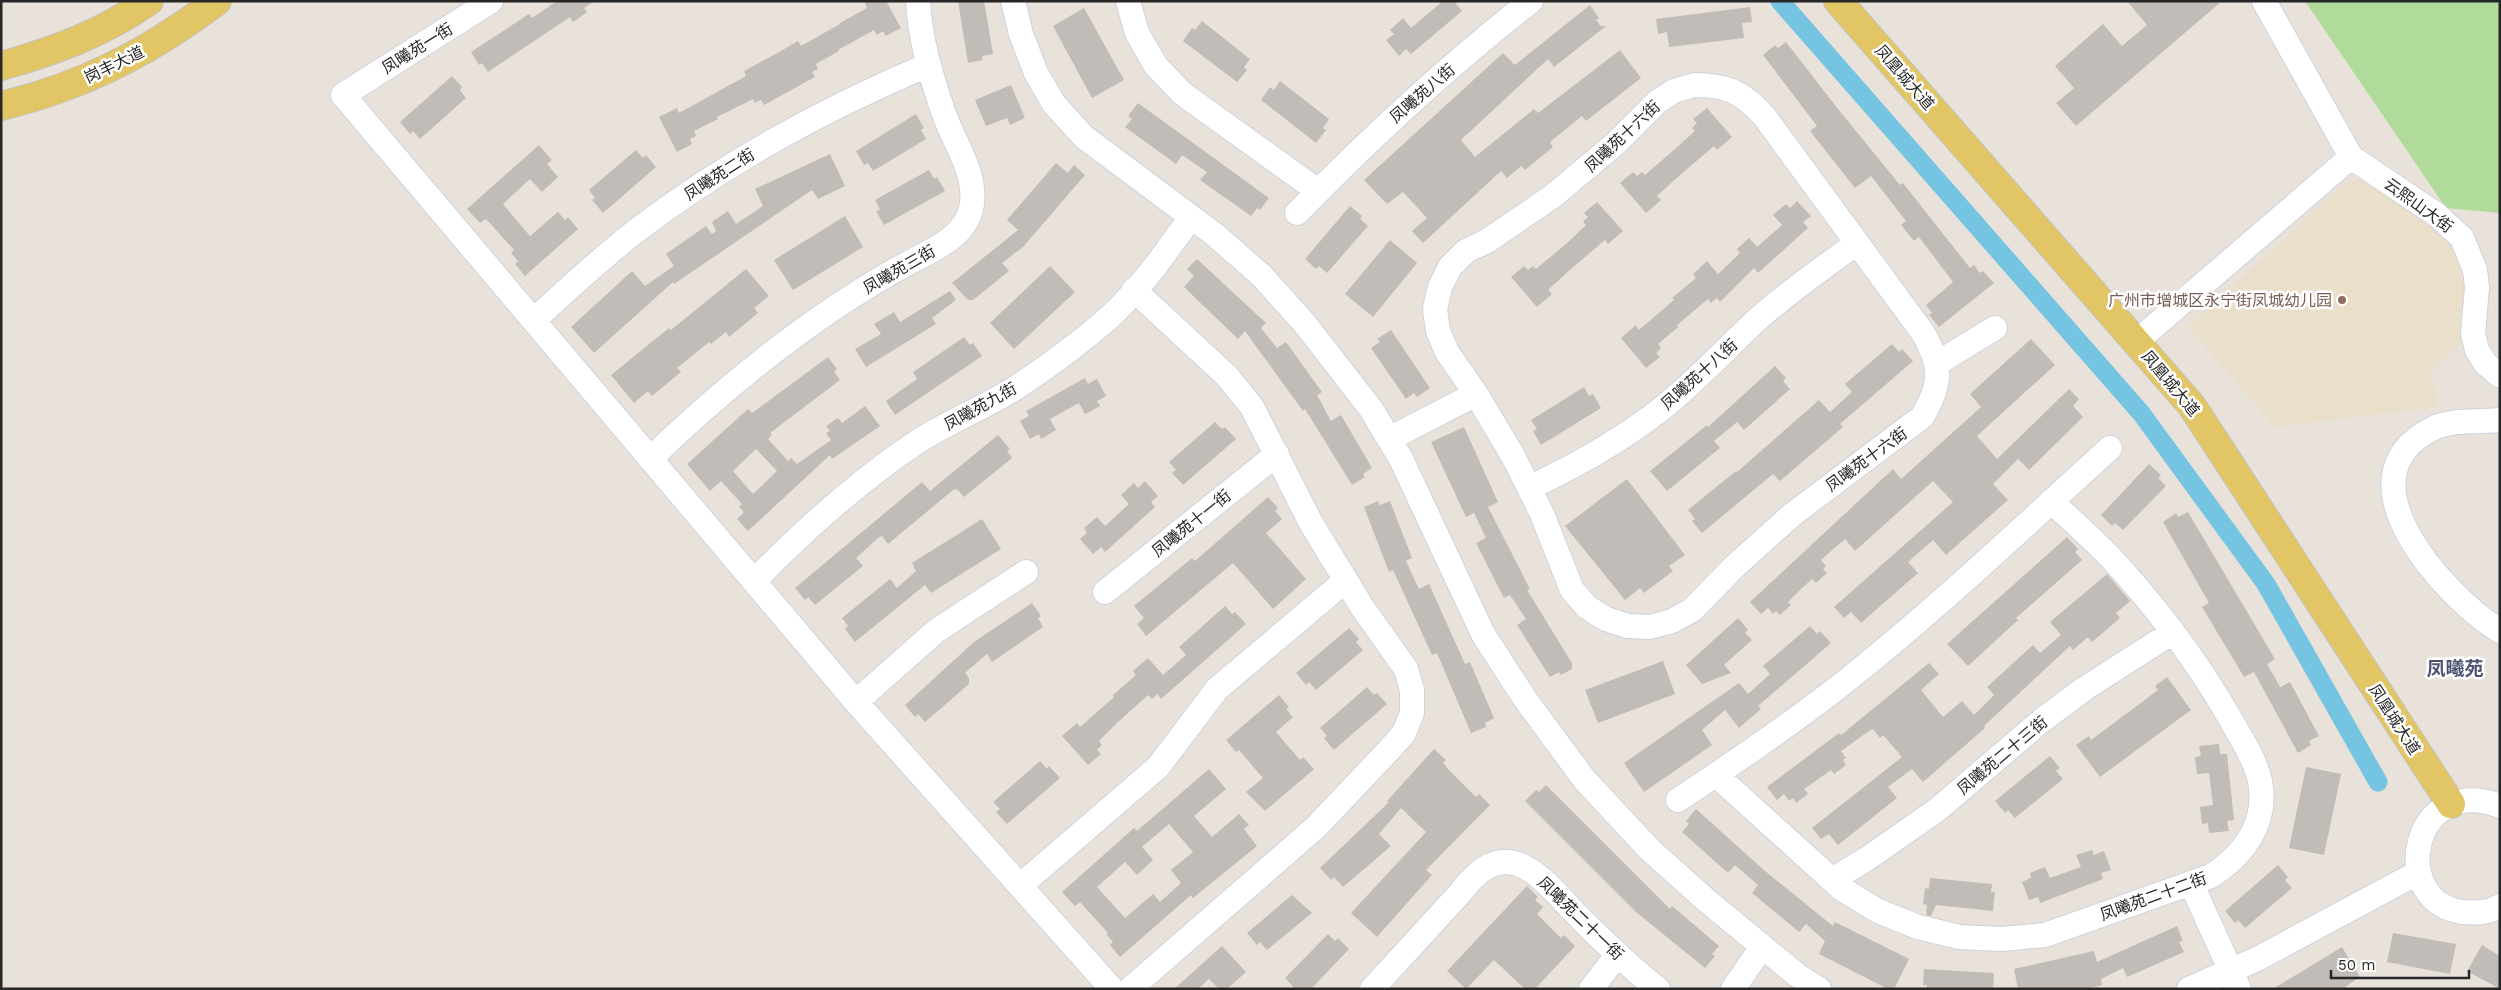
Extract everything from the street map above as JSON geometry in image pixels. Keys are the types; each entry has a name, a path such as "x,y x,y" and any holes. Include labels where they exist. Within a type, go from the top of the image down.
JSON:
{"main road":[{"path":"1,66 47,53 88,37 149,1"},
{"name":"岗丰大道","path":"1,106 40,96 94,77 153,45 217,1"},
{"name":"凤凰城大道","path":"1838,1 2192,406 2451,804"}],"street":[{"name":"凤曦苑一街","path":"491,1 343,95 534,320"},
{"name":"凤曦苑三街","path":"650,459 693,418 764,358 852,296 945,243 962,227 972,205 972,182 943,114 928,65 918,1"},
{"path":"1013,1 1021,34 1036,73 1054,104 1084,137 1214,234 1262,276 1305,324 1371,409 1401,459 1483,634 1525,699 1584,779 1649,848 1762,947 1797,975 1819,989"},
{"path":"1128,1 1137,33 1156,66 1183,94 1318,191"},
{"name":"凤曦苑八街","path":"1297,213 1389,121 1531,1"},
{"path":"2136,342 2351,157 2264,1"},
{"name":"凤曦苑二街","path":"534,320 583,275 635,232 714,176 805,122 866,92 928,65"},
{"name":"凤曦苑十六街","path":"1694,85 1714,85 1733,91 1750,102 1923,332 1934,352 1936,364 1938,375 1934,398 1922,417 1793,514 1735,566 1692,610 1672,621 1650,627 1628,626 1606,619 1587,606 1572,590 1529,488 1476,394 1447,352 1438,331 1435,309 1440,287 1450,267 1466,251 1487,241 1559,191 1615,144 1657,102 1674,91 1694,85"},
{"name":"云熙山大街","path":"2351,157 2437,215 2462,238 2475,270 2477,287 2473,334 2477,350 2485,363 2500,376"},
{"name":"凤曦苑九街","path":"754,581 797,537 871,475 922,439 960,416 1015,388 1066,353 1113,313 1155,267 1192,217"},
{"name":"凤曦苑十八街","path":"1529,488 1587,459 1649,418 1685,389 1762,316 1808,278 1857,243"},
{"path":"1130,989 1316,827 1404,733 1412,713 1412,690 1406,669 1345,580 1311,523 1252,407 1228,376 1134,290"},
{"path":"534,320 856,702 1112,989"},
{"path":"1936,364 1995,328"},
{"path":"1389,439 1476,394"},
{"path":"2500,420 2457,423 2433,428 2413,442 2399,461 2393,485 2396,509 2427,564 2453,595 2483,620 2500,631"},
{"path":"1678,800 1794,721 1851,678 2110,448"},
{"name":"凤曦苑十一街","path":"1105,592 1277,454"},
{"name":"凤曦苑二十二街","path":"1716,774 1842,889 1878,911 1918,927 1960,937 2002,939 2045,935 2211,876 2230,864 2245,847 2256,827 2261,805 2260,783 2254,761 2213,689 2173,632 2111,558 2051,501"},
{"path":"856,702 936,631 972,605 1026,572"},
{"path":"1020,886 1158,767 1217,689 1345,580"},
{"name":"凤曦苑二十三街","path":"1832,880 1868,858 1937,810 2041,721 2084,689 2173,632"},
{"path":"2500,806 2486,801 2468,800 2451,804 2437,813 2426,825 2419,840 2417,856 2418,872 2427,889 2440,903 2457,911 2476,913 2500,906"},
{"name":"凤曦苑二十一街","path":"1372,989 1461,892 1473,875 1491,865 1511,862 1530,868 1618,954 1658,989"},
{"path":"2189,989 2235,980 2418,872"},
{"path":"2191,883 2235,980"},
{"path":"1733,989 1762,947"},
{"path":"1591,989 1618,954"}],"shaded area":[{"name":"广州市增城区永宁街凤城幼儿园","path":"2363,176 2452,241 2461,259 2468,286 2467,343 2454,348 2431,372 2439,407 2275,427 2188,327 2342,186"}],"green space":[{"path":"2305,1 2500,1 2500,213 2446,208"}],"building":[{"path":"557,1 595,1 584,8 587,12 573,22 570,17 488,72 482,63 479,65 471,52 529,14 532,18"},
{"path":"864,1 886,1 901,28 886,36 883,31 877,35 874,30 816,64 818,69 812,72 815,77 764,105 761,100 755,103 753,99 694,131 696,136 690,139 692,144 677,152 659,117 677,108 679,113 746,76 744,71 798,41 801,46 840,24 867,8"},
{"path":"958,1 984,1 993,54 982,56 983,60 968,63"},
{"path":"1443,1 1454,1 1462,11 1411,54 1406,49 1399,56 1386,40 1394,34 1390,30 1403,18 1411,28"},
{"path":"2127,1 2222,1 2076,126 2056,103 2074,88 2055,66 2103,24 2122,46 2147,25"},
{"path":"1590,5 1599,18 1596,20 1601,26 1606,26 1554,67 1548,59 1461,140 1475,157 1534,109 1538,113 1620,50 1641,78 1586,121 1582,116 1550,142 1553,147 1525,170 1521,166 1507,178 1501,171 1423,243 1412,231 1427,218 1403,192 1387,204 1364,180 1503,53 1515,65"},
{"path":"1750,7 1752,22 1742,23 1744,38 1669,47 1667,32 1658,34 1656,19"},
{"path":"1084,8 1124,80 1092,98 1053,26"},
{"path":"1202,21 1250,59 1244,67 1247,70 1237,82 1183,41 1192,28 1195,30"},
{"path":"1786,42 1838,109 1900,185 1903,183 1970,268 1974,265 1980,273 1983,271 1994,283 1939,327 1929,315 1932,313 1926,305 1953,282 1919,237 1914,241 1901,225 1906,221 1871,176 1855,188 1810,131 1817,126 1763,55 1775,45 1778,48"},
{"path":"452,76 462,87 460,90 466,98 420,139 413,131 410,134 400,122"},
{"path":"1280,81 1329,119 1323,128 1326,130 1316,143 1261,100 1270,87 1274,90"},
{"path":"1011,85 1025,118 1010,125 1007,118 986,126 975,100"},
{"path":"1138,103 1269,198 1260,210 1257,208 1251,216 1200,180 1207,172 1182,155 1176,164 1125,127 1132,119 1128,116"},
{"path":"1707,108 1732,137 1717,150 1714,146 1680,175 1657,196 1661,200 1646,213 1620,183 1633,172 1637,176 1642,172 1645,175 1695,131 1692,128 1697,123 1693,119"},
{"path":"916,114 924,128 921,130 926,139 873,171 868,163 864,165 856,151"},
{"path":"539,145 552,160 547,164 558,177 542,192 530,179 503,204 530,236 558,212 565,220 568,217 578,229 525,276 515,264 518,261 511,253 514,250 486,219 480,223 467,209"},
{"path":"636,150 643,158 646,155 656,167 603,213 592,200 595,198 589,190"},
{"path":"830,154 845,186 818,199 812,190 674,284 673,282 594,353 571,327 632,271 645,286 674,266 666,254 706,226 712,234 716,231 712,222 728,211 736,224 763,206 755,189"},
{"path":"1056,163 1068,173 1074,165 1085,175 1023,247 1002,263 1009,271 973,300 968,300 952,283 1018,230 1007,220"},
{"path":"929,170 934,179 937,177 945,191 884,225 876,211 880,210 875,200"},
{"path":"1797,201 1811,216 1803,222 1808,228 1758,273 1754,268 1720,302 1717,298 1711,303 1708,299 1677,325 1678,327 1658,344 1661,348 1656,353 1660,357 1646,368 1621,338 1636,325 1639,330 1674,300 1672,298 1696,278 1693,274 1707,261 1718,274 1740,253 1737,249 1749,238 1757,247 1782,225 1773,215 1786,204 1790,208"},
{"path":"1597,202 1623,231 1608,244 1605,240 1571,269 1548,290 1552,294 1537,307 1511,277 1524,266 1528,270 1533,266 1536,269 1566,244 1586,225 1583,222 1588,217 1584,213"},
{"path":"1350,206 1362,216 1360,219 1368,226 1327,273 1319,266 1316,269 1305,259"},
{"path":"845,216 863,247 793,290 774,260"},
{"path":"1390,240 1417,263 1373,317 1345,294"},
{"path":"1197,259 1266,323 1261,328 1277,348 1286,342 1322,392 1317,395 1331,421 1341,415 1372,468 1363,474 1365,477 1352,485 1305,409 1303,411 1245,331 1238,339 1184,287 1194,276 1187,269"},
{"path":"1050,266 1075,292 1014,349 990,323"},
{"path":"746,269 769,296 754,308 758,313 729,337 726,332 711,344 709,342 677,368 681,372 652,396 648,391 634,403 611,375 669,328 671,330"},
{"path":"950,291 956,300 932,318 936,324 866,367 855,349 881,334 874,324 894,312 900,322"},
{"path":"1391,330 1430,388 1417,397 1414,393 1406,399 1371,348 1380,342 1377,339"},
{"path":"964,337 970,345 973,343 982,356 895,415 886,401 917,379 913,372"},
{"path":"2031,339 2055,365 1977,436 1997,459 2069,389 2079,399 2073,406 2083,417 2029,470 2018,459 1993,484 2008,500 1946,555 1933,540 1908,562 1918,573 1861,623 1851,612 1844,618 1834,607 1953,502 1933,481 1855,551 1845,539 1821,560 1826,566 1823,569 1827,573 1816,583 1812,579 1788,602 1791,605 1780,615 1776,611 1773,614 1768,608 1761,614 1750,602 1893,469 1901,479 1981,407 1970,394"},
{"path":"1892,344 1899,352 1902,349 1913,361 1840,424 1843,427 1780,481 1773,474 1702,533 1692,521 1695,519 1688,510 1737,472 1819,400 1830,412 1852,392 1845,384"},
{"path":"828,357 837,369 834,372 840,380 770,433 772,435 768,439 788,461 791,458 797,464 831,440 826,433 830,431 826,426 838,418 842,423 865,406 880,426 832,459 830,455 748,531 737,519 744,512 739,507 742,504 721,481 710,491 687,464 748,409 752,413","holes":["756,449 777,471 753,494 733,471"]},
{"path":"1775,366 1786,378 1783,381 1790,389 1744,430 1737,422 1714,441 1720,448 1667,491 1650,471 1707,425 1708,427"},
{"path":"1085,378 1088,384 1097,379 1106,396 1097,401 1100,406 1085,414 1079,403 1050,419 1056,430 1041,439 1039,434 1030,439 1020,421 1029,416 1026,411"},
{"path":"1584,387 1589,396 1593,394 1601,408 1541,445 1533,431 1537,429 1531,420"},
{"path":"1215,422 1222,429 1225,427 1236,439 1183,485 1172,473 1176,470 1169,462"},
{"path":"1464,427 1498,502 1488,507 1530,589 1527,590 1572,663 1572,669 1561,675 1559,672 1550,677 1517,625 1526,619 1510,595 1504,598 1476,543 1486,538 1474,513 1466,517 1431,442"},
{"path":"998,435 1010,449 1007,451 1012,458 964,497 957,489 953,490 888,544 882,536 878,538 856,558 863,566 815,605 808,597 805,600 795,588 922,482 930,491"},
{"path":"2149,464 2161,475 2158,478 2166,486 2123,530 2115,523 2112,526 2101,515"},
{"path":"1627,479 1685,555 1669,566 1673,571 1644,593 1640,588 1625,600 1565,526"},
{"path":"1145,481 1158,496 1151,502 1155,507 1105,552 1101,547 1093,554 1080,539 1087,533 1084,528 1097,517 1105,526 1129,504 1121,495 1134,483 1138,488"},
{"path":"1268,497 1278,508 1275,511 1282,519 1266,533 1306,579 1273,609 1233,563 1146,636 1137,624 1144,618 1134,606 1192,558 1195,561"},
{"path":"1378,501 1380,505 1390,501 1412,558 1406,561 1419,589 1429,584 1465,664 1470,662 1494,718 1485,723 1486,727 1471,733 1437,653 1432,655 1393,570 1389,572 1364,507"},
{"path":"2188,512 2275,659 2267,664 2280,687 2290,682 2319,736 2309,741 2311,745 2298,753 2254,672 2244,677 2202,607 2209,603 2163,522 2176,513 2178,517"},
{"path":"982,519 1001,549 931,593 925,585 855,642 845,629 848,626 842,618 890,579 897,588 916,571 912,563"},
{"path":"2067,537 2078,549 2075,552 2082,560 2016,618 2018,620 1968,666 1947,644"},
{"path":"2107,574 2130,601 2116,613 2120,618 2092,642 2088,637 2073,650 2070,646 1984,726 1985,728 1923,782 1912,769 1888,787 1897,798 1838,845 1829,834 1821,839 1812,828 1902,757 1883,735 1880,738 1873,729 1841,751 1846,758 1843,760 1846,765 1834,774 1831,770 1804,789 1808,794 1796,803 1793,798 1789,801 1784,794 1777,800 1767,787 1839,733 1841,735 1929,663 1939,674 1921,690 1943,717 1962,701 1974,715 1994,695 1987,687 2033,645 2040,653 2061,635 2050,622"},
{"path":"1032,603 1041,616 1038,618 1043,627 992,662 987,654 965,673 969,678 969,684 925,722 918,714 915,717 905,705 974,642"},
{"path":"1225,606 1232,614 1235,612 1246,624 1161,699 1157,694 1152,699 1148,695 1099,741 1102,745 1097,750 1101,754 1088,765 1062,736 1077,723 1080,727 1114,697 1113,695 1136,675 1133,671 1148,658 1163,675 1186,655 1179,647"},
{"path":"1738,618 1748,630 1745,633 1752,640 1724,665 1731,673 1702,684 1686,665"},
{"path":"1810,626 1817,634 1820,631 1831,643 1758,706 1761,709 1739,728 1725,710 1702,730 1712,745 1644,792 1624,763 1739,683 1748,694 1770,674 1763,666"},
{"path":"1349,628 1359,639 1356,642 1363,650 1316,690 1309,682 1306,685 1296,673"},
{"path":"1663,661 1675,694 1598,723 1585,690"},
{"path":"2167,677 2191,710 2100,777 2076,745 2089,736 2091,740 2130,711 2158,690 2155,686"},
{"path":"1367,687 1374,695 1377,693 1387,704 1334,750 1324,738 1327,736 1320,728"},
{"path":"1279,695 1289,707 1286,709 1293,717 1276,732 1300,760 1303,757 1314,769 1265,811 1246,792 1263,778 1239,750 1236,752 1226,740"},
{"path":"2219,744 2220,754 2227,754 2234,820 2227,821 2229,831 2209,833 2208,823 2202,824 2200,807 2213,805 2209,773 2197,774 2195,757 2201,756 2199,746"},
{"path":"1434,749 1446,760 1443,763 1450,771 1476,797 1479,794 1490,805 1426,870 1432,875 1377,937 1351,913 1426,832 1401,808 1379,834 1391,846 1343,887 1334,877 1331,880 1320,868 1389,802 1387,801"},
{"path":"2050,756 2060,768 2056,771 2063,779 2015,818 2008,810 2005,813 1995,801"},
{"path":"1040,761 1047,769 1049,766 1060,778 1007,824 996,812 1000,809 993,802"},
{"path":"2306,767 2341,774 2324,855 2289,848"},
{"path":"1209,769 1226,789 1194,816 1212,837 1239,814 1249,825 1244,829 1257,846 1193,898 1191,895 1120,957 1110,945 1113,942 1106,934 1108,933 1080,902 1075,906 1062,892 1134,828 1137,831","holes":["1169,824 1193,852 1171,870 1181,883 1160,902 1153,894 1125,918 1097,887 1125,862 1137,875 1153,860 1142,847"]},
{"path":"1546,785 1670,909 1672,906 1719,946 1712,954 1715,956 1705,968 1636,912 1525,801 1536,790 1539,792"},
{"path":"1696,809 1765,871 1833,926 1835,922 1909,959 1894,989 1888,989 1819,954 1825,941 1806,924 1799,932 1752,893 1758,885 1735,865 1728,873 1682,832 1689,824 1686,821"},
{"path":"2092,850 2094,855 2104,851 2111,870 2101,873 2103,879 2040,903 2038,897 2029,900 2022,882 2031,878 2030,873 2045,867 2050,878 2081,867 2076,855"},
{"path":"2278,865 2288,877 2285,880 2292,888 2245,928 2238,920 2235,923 2225,911"},
{"path":"1930,878 1992,884 1991,893 1995,891 1993,911 1936,905 1931,916 1926,915 1927,905 1923,904 1925,888 1929,889"},
{"path":"1527,886 1538,897 1535,900 1543,907 1537,914 1561,938 1564,935 1575,946 1535,989 1525,989 1494,960 1466,989 1447,971"},
{"path":"1292,895 1312,913 1267,950 1260,942 1257,945 1247,933"},
{"path":"2177,926 2183,941 2179,942 2184,952 2127,977 2123,968 2101,979 2102,985 2087,989 2018,989 2014,969 2094,951 2097,962"},
{"path":"2393,933 2456,944 2450,974 2387,962"},
{"path":"1328,934 1335,941 1338,938 1349,949 1311,989 1295,989 1285,978"},
{"path":"2482,945 2500,956 2500,989 2467,971"},
{"path":"1222,946 1246,972 1227,989 1219,989 1209,979 1198,989 1174,989"},
{"path":"2342,947 2360,977 2342,989 2273,989"},
{"path":"1924,969 1994,973 1993,989 1927,989 1927,985 1923,985"}],"waterway":[{"path":"1780,1 2141,413 2266,584 2378,782"}],"place":[{"name":"广州市增城区永宁街凤城幼儿园","path":"2342,300"}],"district":[{"name":"凤曦苑","path":"2455,668"}]}
